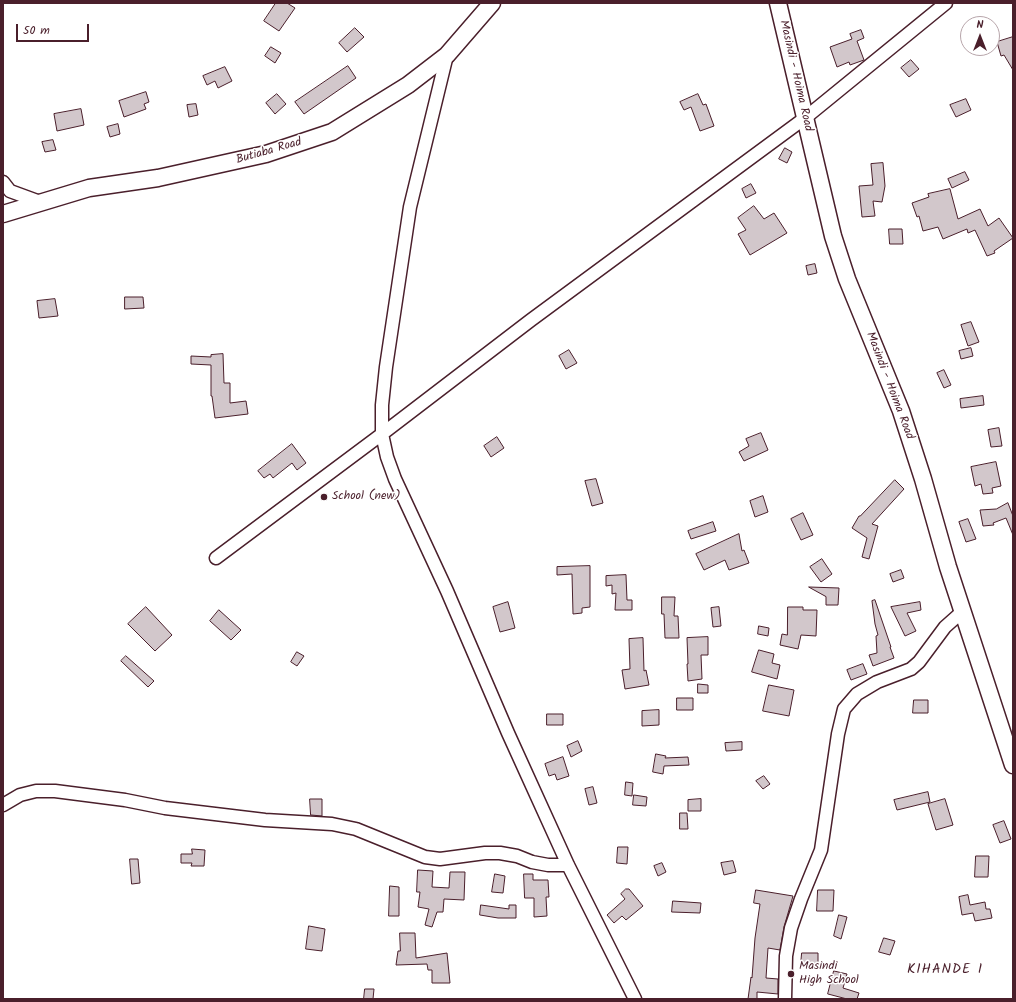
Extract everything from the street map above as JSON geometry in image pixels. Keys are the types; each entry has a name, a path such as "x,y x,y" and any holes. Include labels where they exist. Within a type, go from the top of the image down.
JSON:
{"main road":[{"name":"Butiaba Road","path":"3,214 89,188 158,178 266,154 332,132 408,85 447,55 492,3"},
{"name":"Masindi - Hoima Road","path":"778,3 833,236 847,279 901,411 923,479 948,567 1013,765"}],"street":[{"path":"216,558 531,320 805,118 946,3"},
{"path":"447,55 410,207 386,367 382,405 382,434 387,457 395,479 447,591 568,865 635,999"},
{"path":"3,182 10,191 40,202"},
{"path":"785,999 786,956 791,928 821,850 838,734 844,709 857,694 877,682 911,669 919,662 946,627 963,611"},
{"path":"3,804 20,795 36,791 55,791 125,800 196,812 265,820 332,824 356,829 425,857 440,859 485,853 500,853 517,856 532,862 548,865 568,865"}],"building":[{"path":"276,3 287,3 295,8 279,31 264,21"},
{"path":"355,28 364,37 347,52 339,43"},
{"path":"861,30 864,38 857,41 864,60 850,65 849,62 837,67 830,47 852,39 850,34"},
{"path":"1013,37 1013,70 1004,55 1001,56 1000,41"},
{"path":"271,47 281,53 275,63 265,56"},
{"path":"911,60 919,69 909,77 901,68"},
{"path":"348,66 356,78 304,114 295,102"},
{"path":"225,67 232,81 218,88 215,81 207,85 203,76"},
{"path":"146,92 149,102 144,104 146,109 124,117 119,101"},
{"path":"277,94 286,104 275,114 266,103"},
{"path":"698,94 703,105 706,104 714,126 700,131 691,107 684,110 680,102"},
{"path":"966,99 971,110 956,117 950,105"},
{"path":"196,104 198,115 189,117 187,105"},
{"path":"81,109 84,125 57,131 54,114"},
{"path":"118,124 120,134 110,137 107,127"},
{"path":"53,140 56,150 45,152 42,142"},
{"path":"785,148 792,152 787,163 779,159"},
{"path":"883,163 885,186 882,202 873,201 875,216 862,217 859,186 873,185 871,164"},
{"path":"965,172 969,180 952,188 948,179"},
{"path":"751,184 756,193 746,198 742,189"},
{"path":"950,189 958,219 980,209 988,226 999,218 1013,238 994,251 995,253 987,256 975,230 968,233 967,229 943,239 938,227 923,231 919,216 917,217 912,203 929,197 928,194"},
{"path":"754,206 764,219 774,213 787,233 750,255 738,234 746,230 738,218"},
{"path":"889,229 902,229 903,244 890,244"},
{"path":"815,264 817,273 808,275 806,266"},
{"path":"125,297 143,297 144,308 125,309"},
{"path":"55,299 58,316 39,318 37,301"},
{"path":"971,322 979,342 968,346 961,325"},
{"path":"971,348 973,356 961,359 959,351"},
{"path":"569,350 577,363 566,369 559,356"},
{"path":"223,354 224,383 230,383 230,403 246,401 248,414 215,418 211,396 211,365 191,364 191,356 211,357 211,355"},
{"path":"944,370 951,385 944,388 937,373"},
{"path":"983,396 984,405 961,408 960,399"},
{"path":"999,428 1002,446 991,447 988,430"},
{"path":"761,433 768,450 744,461 739,452 749,446 746,439"},
{"path":"497,437 504,448 491,457 484,446"},
{"path":"292,444 306,463 297,470 292,463 273,478 270,474 264,478 258,471"},
{"path":"996,462 1001,486 992,488 993,493 983,494 981,484 975,486 971,467"},
{"path":"596,479 603,503 592,506 585,481"},
{"path":"895,480 904,489 872,524 878,526 869,559 862,557 867,538 852,528 859,516"},
{"path":"763,496 768,512 755,517 750,501"},
{"path":"1008,503 1013,516 1013,535 1006,518 993,523 994,525 983,526 980,510 996,509"},
{"path":"803,513 813,535 801,540 791,519"},
{"path":"968,519 976,539 966,542 959,522"},
{"path":"713,522 716,531 691,539 688,531"},
{"path":"739,534 742,551 744,550 749,563 729,570 725,560 704,570 696,554"},
{"path":"822,559 832,574 821,582 810,567"},
{"path":"590,566 590,607 582,608 582,613 573,614 572,574 557,575 557,567"},
{"path":"901,570 904,578 893,582 890,574"},
{"path":"626,575 627,600 632,600 632,610 615,610 616,593 612,594 612,585 606,586 606,576"},
{"path":"809,587 839,588 838,605 826,605 826,597"},
{"path":"662,597 675,597 674,616 678,616 679,638 665,638 664,614 662,614"},
{"path":"875,600 894,658 873,666 869,655 877,653 876,636 878,635 872,601"},
{"path":"508,602 515,628 500,632 493,607"},
{"path":"920,602 921,610 907,613 916,631 905,636 891,607"},
{"path":"146,607 172,635 155,651 128,624"},
{"path":"719,607 721,626 713,627 711,608"},
{"path":"788,607 803,607 803,610 817,610 816,636 801,635 798,649 780,645 782,634 787,635"},
{"path":"219,610 241,630 231,640 210,621"},
{"path":"759,626 769,628 768,636 758,634"},
{"path":"708,637 708,655 701,655 702,679 688,681 687,638"},
{"path":"643,638 644,671 646,670 649,685 625,689 622,670 630,669 629,639"},
{"path":"759,650 774,654 772,663 780,665 777,679 752,672"},
{"path":"297,652 304,656 297,666 291,662"},
{"path":"126,656 154,681 148,687 121,661"},
{"path":"863,664 867,674 851,680 847,670"},
{"path":"698,684 708,685 708,693 698,693"},
{"path":"769,685 794,690 789,716 763,711"},
{"path":"677,698 693,698 693,710 677,710"},
{"path":"914,700 928,700 928,713 913,713"},
{"path":"659,710 659,725 642,726 642,711"},
{"path":"547,714 563,714 563,725 547,725"},
{"path":"578,741 582,751 571,757 567,746"},
{"path":"742,742 742,750 726,751 725,743"},
{"path":"656,754 666,756 665,758 688,757 689,765 664,766 663,774 653,772"},
{"path":"563,757 569,776 557,780 555,774 549,776 545,764"},
{"path":"764,776 770,784 763,789 756,781"},
{"path":"626,782 633,783 632,796 625,795"},
{"path":"593,787 597,803 589,805 585,789"},
{"path":"928,792 930,802 897,810 894,800"},
{"path":"634,795 647,797 646,806 633,805"},
{"path":"310,799 322,799 322,816 311,815"},
{"path":"701,799 701,811 688,811 688,800"},
{"path":"945,799 953,825 936,830 928,804"},
{"path":"680,813 687,813 688,829 680,829"},
{"path":"1004,821 1011,839 1000,843 993,825"},
{"path":"618,847 628,847 627,864 617,863"},
{"path":"192,849 205,850 204,866 191,866 192,863 181,863 181,854 192,854"},
{"path":"976,856 989,856 988,877 975,877"},
{"path":"130,859 138,859 140,883 132,884"},
{"path":"733,861 736,872 724,875 721,863"},
{"path":"662,863 666,872 658,876 654,866"},
{"path":"418,870 433,871 432,887 449,888 450,872 465,872 464,900 444,899 443,912 437,912 432,927 425,925 429,909 418,907 420,892 417,892"},
{"path":"495,874 505,876 503,893 492,892"},
{"path":"524,874 533,874 533,880 548,880 549,897 546,897 547,916 534,917 534,898 525,898"},
{"path":"390,886 399,887 399,916 389,916"},
{"path":"626,889 629,889 643,906 626,920 622,916 614,923 607,915 625,899 621,894"},
{"path":"756,890 793,896 784,927 780,950 768,948 766,978 778,979 778,994 757,992 757,999 748,999 751,977 752,978 755,938 760,904 754,903"},
{"path":"818,890 834,890 833,911 817,911"},
{"path":"968,895 970,905 985,902 986,909 990,909 992,918 975,921 973,913 962,915 959,897"},
{"path":"673,901 701,903 700,913 672,912"},
{"path":"481,905 509,909 509,905 516,905 516,918 498,918 480,915"},
{"path":"839,915 847,917 841,939 834,936"},
{"path":"309,926 325,929 322,951 306,949"},
{"path":"400,933 415,933 416,958 447,953 450,983 432,983 432,970 428,970 427,964 396,965 398,951 400,951"},
{"path":"884,938 895,941 890,955 879,952"},
{"path":"802,953 818,953 818,965 801,965"},
{"path":"834,971 847,974 843,988 859,993 857,999 847,999 828,994"},
{"path":"365,989 374,989 373,999 364,999"}],"place":[{"name":"School (new)","path":"324,497"},
{"name":"Masindi High School","path":"791,974"}],"district":[{"name":"KIHANDE I","path":"945,971"}]}
